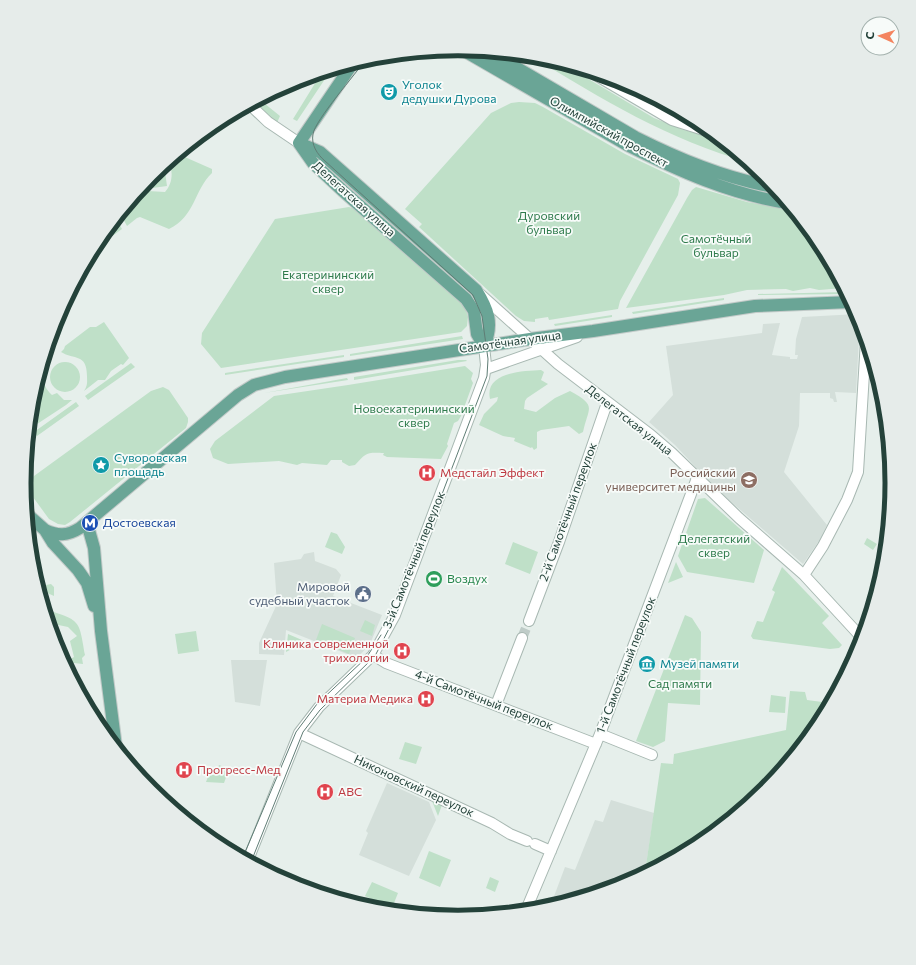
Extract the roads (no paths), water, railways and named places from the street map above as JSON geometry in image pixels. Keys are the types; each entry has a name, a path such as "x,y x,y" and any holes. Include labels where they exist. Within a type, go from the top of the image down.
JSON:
{"main road":[{"name":"Олимпийский проспект","path":"473,56 655,159 714,185 748,195 779,201"},
{"name":"Олимпийский проспект","path":"501,58 635,137 706,169 763,184"},
{"path":"299,143 348,70"},
{"name":"Делегатская улица","path":"299,143 320,152 476,290 487,312 490,330 484,346"},
{"name":"Делегатская улица","path":"299,143 313,163 466,299 474,311 477,334 484,346"},
{"name":"Самотёчная улица","path":"87,523 238,395 260,384 303,374 755,306 845,302"},
{"path":"33,520 44,530 53,543 78,570 87,583 101,631"},
{"path":"44,530 55,534 67,535 87,523 94,548 101,631 115,736"}],"street":[{"path":"611,84 672,120 696,128"},
{"path":"254,108 268,122 299,143"},
{"name":"Делегатская улица","path":"476,290 541,349 607,402 651,434 696,478 804,575 857,633"},
{"path":"486,369 593,331"},
{"name":"3-й Самотёчный переулок","path":"250,855 299,733 319,707 373,655 395,615 457,452 486,369 484,346"},
{"path":"804,575 826,541 858,472 865,355"},
{"name":"2-й Самотёчный переулок","path":"529,621 559,542 607,402"},
{"name":"1-й Самотёчный переулок","path":"528,903 600,734 696,478"},
{"path":"33,523 44,530"},
{"path":"496,705 522,638"},
{"name":"4-й Самотёчный переулок","path":"373,655 386,663 596,744"},
{"name":"Никоновский переулок","path":"299,733 492,823 510,834 551,851"},
{"path":"600,734 652,755"}],"tunnel":[{"path":"522,638 529,621"}],"tram line":[{"path":"253,857 303,732 320,710 375,656 396,615 487,376 488,359 482,316 473,295 325,161 319,155 314,146 313,134 315,127 359,67"},
{"path":"245,852 296,732 317,704 366,658 381,635"}],"place":[{"name":"Уголок дедушки Дурова","path":"389,92"},
{"name":"Суворовская площадь","path":"101,465"},
{"name":"Медстайл Эффект","path":"427,473"},
{"name":"Российский университет медицины","path":"749,480"},
{"name":"Достоевская","path":"90,523"},
{"name":"Воздух","path":"434,579"},
{"name":"Мировой судебный участок","path":"363,594"},
{"name":"Клиника современной трихологии","path":"402,651"},
{"name":"Музей памяти","path":"647,664"},
{"name":"Материа Медика","path":"426,699"},
{"name":"Прогресс-Мед","path":"184,770"},
{"name":"ABC","path":"325,792"}],"park label":[{"name":"Дуровский бульвар","path":"549,223"},
{"name":"Самотёчный бульвар","path":"716,246"},
{"name":"Екатерининский сквер","path":"328,282"},
{"name":"Новоекатерининский сквер","path":"414,416"},
{"name":"Делегатский сквер","path":"714,546"},
{"name":"Сад памяти","path":"680,684"}]}
